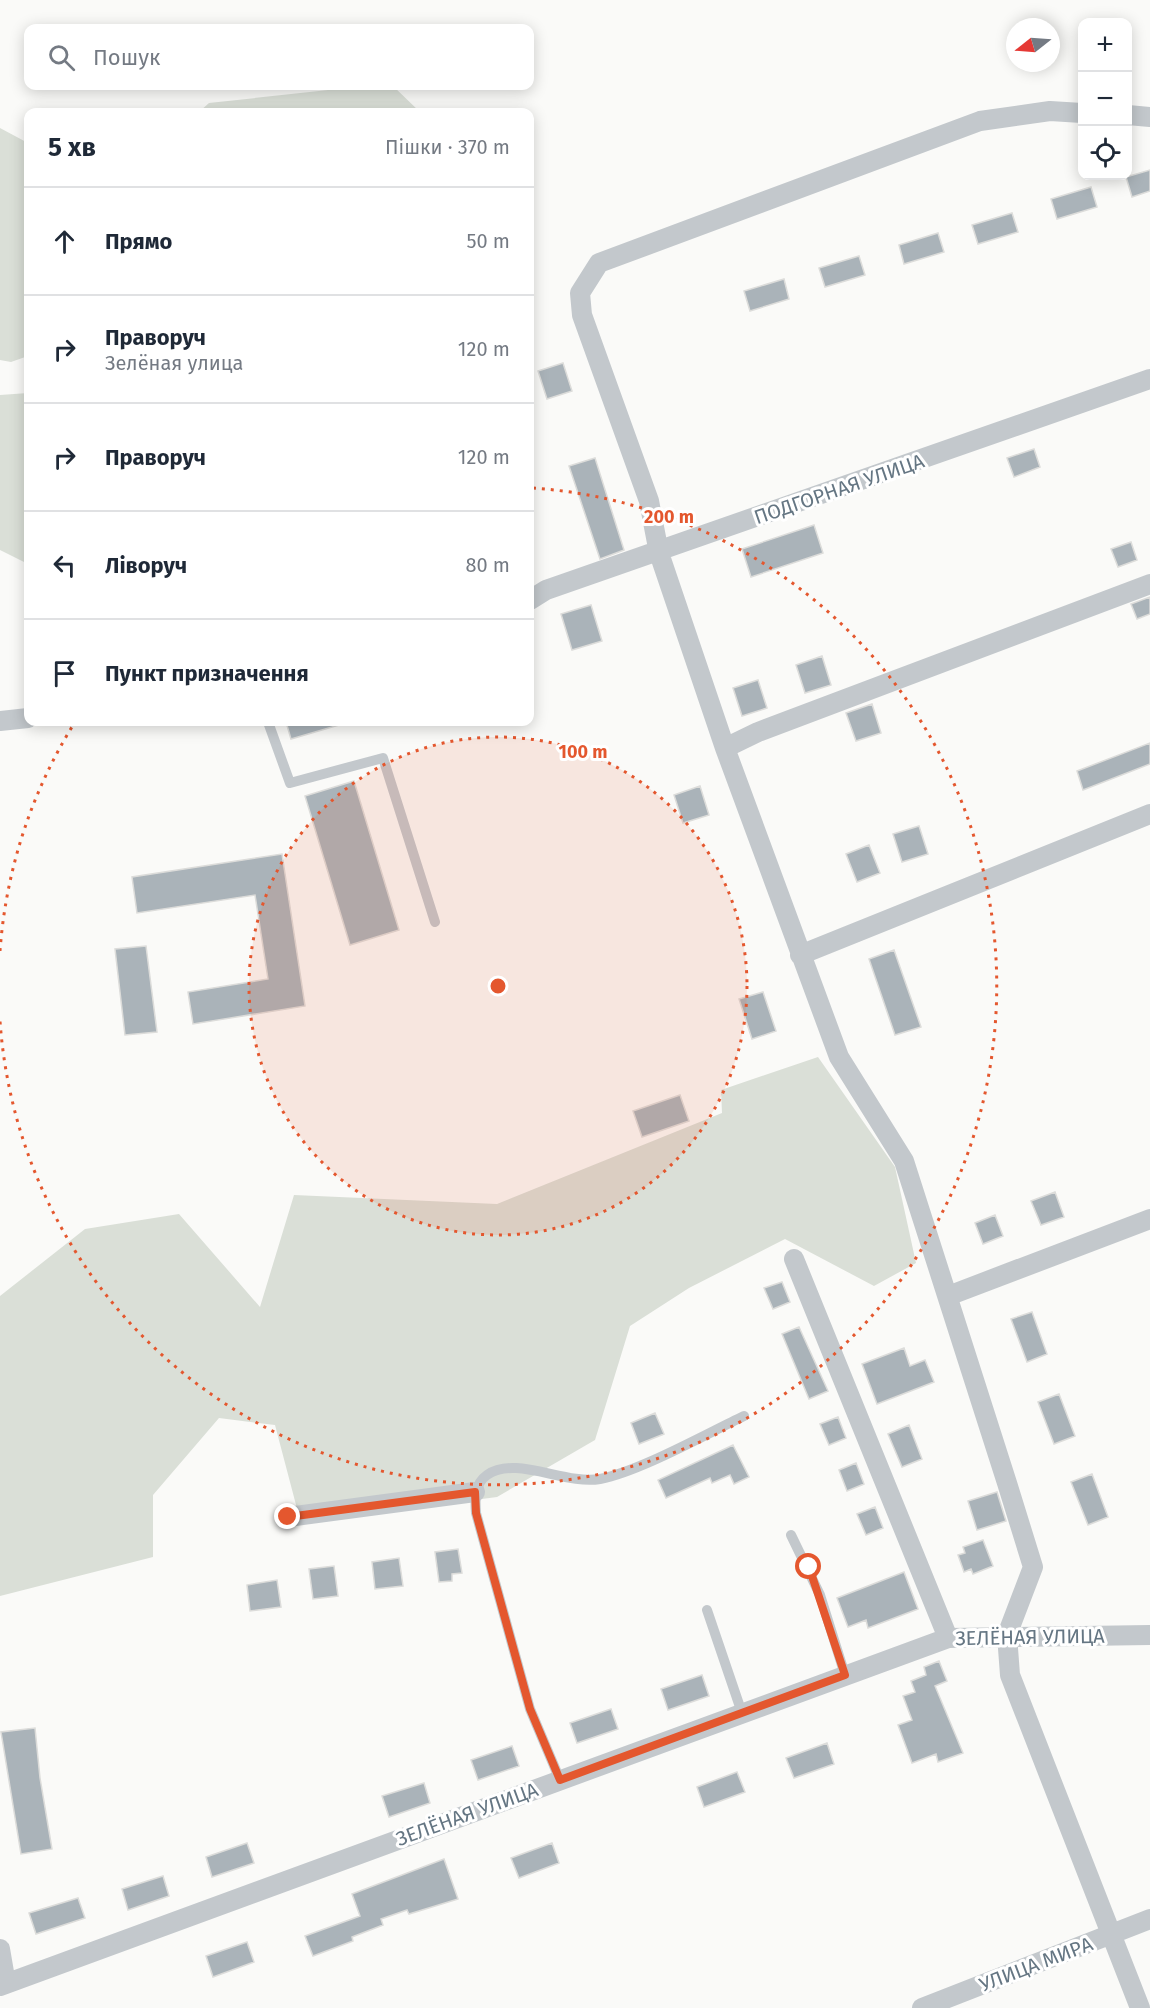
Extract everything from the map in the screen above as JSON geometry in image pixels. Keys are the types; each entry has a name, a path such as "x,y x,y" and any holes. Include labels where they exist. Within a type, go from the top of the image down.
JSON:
{"street":[{"path":"1078,113 1050,111 980,121 599,263 580,293 582,315 649,501 659,553 725,748 800,955 839,1057 904,1161 1033,1567 1007,1635 1010,1675 1140,2008"},
{"path":"1132,116 1150,117"},
{"name":"ПОДГОРНАЯ УЛИЦА","path":"534,598 546,590 659,553 1150,380"},
{"path":"725,748 758,732 1150,584"},
{"path":"0,721 24,718"},
{"path":"800,955 1150,814"},
{"path":"948,1296 1150,1219"},
{"path":"794,1259 948,1638"},
{"path":"288,1517 475,1492"},
{"name":"ЗЕЛЁНАЯ УЛИЦА","path":"3,1985 948,1638 1007,1635 1150,1635"},
{"name":"УЛИЦА МИРA","path":"922,2008 1150,1919"},
{"path":"0,1949 3,1985"}],"lane":[{"path":"269,726 290,783 383,758 435,922"},
{"path":"560,1780 530,1709 476,1513 475,1492 486,1476 509,1467 572,1479 599,1479 639,1465 744,1416"},
{"path":"791,1535 809,1567 820,1595 845,1675"},
{"path":"706,1610 742,1713"}],"shaded area":[{"path":"328,90 397,90 416,108 203,108 209,103"},
{"path":"0,128 24,141 24,357 11,362 0,360"},
{"path":"24,393 24,562 0,550 0,395"},
{"path":"818,1057 895,1167 916,1263 874,1286 785,1239 689,1288 630,1326 595,1440 497,1497 353,1516 300,1520 275,1425 219,1418 153,1495 153,1557 0,1596 0,1296 85,1229 179,1214 260,1307 294,1195 497,1204 722,1113 721,1090"}],"building":[{"path":"1150,170 1150,191 1132,197 1127,180 1132,180 1132,175"},
{"path":"1091,187 1097,207 1057,219 1051,199"},
{"path":"1012,213 1018,232 978,244 972,225"},
{"path":"938,233 944,252 904,264 899,245"},
{"path":"859,256 865,275 825,287 819,268"},
{"path":"784,279 789,299 750,311 744,291"},
{"path":"563,363 572,391 547,399 538,371"},
{"path":"1034,449 1040,467 1014,477 1007,458"},
{"path":"595,458 624,550 600,559 569,466"},
{"path":"814,525 823,553 751,577 742,549"},
{"path":"1131,542 1137,560 1118,567 1111,549"},
{"path":"1150,597 1150,614 1137,619 1131,604"},
{"path":"591,605 602,641 572,650 561,614"},
{"path":"822,656 831,685 805,693 796,665"},
{"path":"758,680 767,708 742,716 733,688"},
{"path":"872,704 881,733 856,741 846,713"},
{"path":"287,726 336,726 291,739"},
{"path":"1150,743 1150,764 1083,790 1077,771"},
{"path":"354,781 399,930 350,945 305,796"},
{"path":"700,786 709,815 683,823 674,795"},
{"path":"919,826 928,854 902,862 893,834"},
{"path":"869,845 880,873 857,882 846,854"},
{"path":"282,854 305,1006 193,1024 188,992 268,979 255,895 137,913 132,877"},
{"path":"146,946 157,1032 125,1035 115,949"},
{"path":"894,950 921,1027 895,1035 869,959"},
{"path":"763,992 776,1031 752,1039 739,999"},
{"path":"680,1095 689,1121 642,1137 633,1111"},
{"path":"1055,1192 1064,1217 1041,1225 1031,1201"},
{"path":"995,1215 1003,1236 983,1244 975,1223"},
{"path":"782,1282 790,1302 773,1309 764,1288"},
{"path":"1032,1312 1047,1354 1027,1362 1011,1319"},
{"path":"799,1327 828,1391 809,1399 782,1334"},
{"path":"904,1348 910,1366 925,1360 934,1382 877,1404 862,1364"},
{"path":"1059,1394 1075,1436 1054,1444 1038,1402"},
{"path":"655,1413 664,1434 639,1444 631,1423"},
{"path":"838,1417 846,1438 829,1445 820,1424"},
{"path":"909,1425 922,1459 902,1467 888,1434"},
{"path":"733,1445 749,1477 734,1484 730,1475 712,1483 710,1478 666,1498 658,1480"},
{"path":"856,1463 864,1484 847,1491 839,1470"},
{"path":"1092,1474 1108,1517 1088,1525 1071,1482"},
{"path":"997,1492 1006,1521 977,1530 968,1501"},
{"path":"875,1507 883,1528 866,1535 857,1514"},
{"path":"983,1540 993,1566 973,1574 971,1569 964,1572 958,1555 965,1553 963,1547"},
{"path":"458,1549 462,1573 452,1574 452,1581 439,1582 435,1552"},
{"path":"399,1558 403,1586 375,1589 372,1562"},
{"path":"334,1566 338,1596 313,1599 309,1569"},
{"path":"904,1572 918,1609 868,1628 866,1620 848,1627 837,1598"},
{"path":"277,1580 281,1607 250,1611 247,1585"},
{"path":"939,1661 947,1681 935,1686 963,1753 938,1762 936,1754 912,1763 898,1725 912,1720 903,1696 915,1692 911,1681 926,1675 924,1667"},
{"path":"702,1675 709,1696 668,1710 661,1689"},
{"path":"611,1709 618,1729 577,1743 570,1723"},
{"path":"35,1728 40,1778 52,1849 21,1854 1,1732"},
{"path":"827,1743 834,1764 794,1778 786,1758"},
{"path":"512,1746 519,1766 478,1780 471,1760"},
{"path":"737,1772 745,1792 704,1807 697,1787"},
{"path":"424,1783 430,1803 389,1817 382,1796"},
{"path":"247,1843 254,1863 212,1877 206,1857"},
{"path":"552,1843 559,1863 519,1878 511,1858"},
{"path":"444,1859 458,1899 409,1914 407,1910 381,1919 383,1925 352,1937 353,1941 313,1956 305,1936 360,1916 352,1894"},
{"path":"163,1876 169,1896 128,1910 122,1889"},
{"path":"78,1898 85,1918 36,1934 29,1913"},
{"path":"247,1942 254,1962 213,1977 206,1956"}],"route":[{"path":"288,1517 475,1492 476,1513 530,1709 560,1780 845,1675 809,1567"}]}
